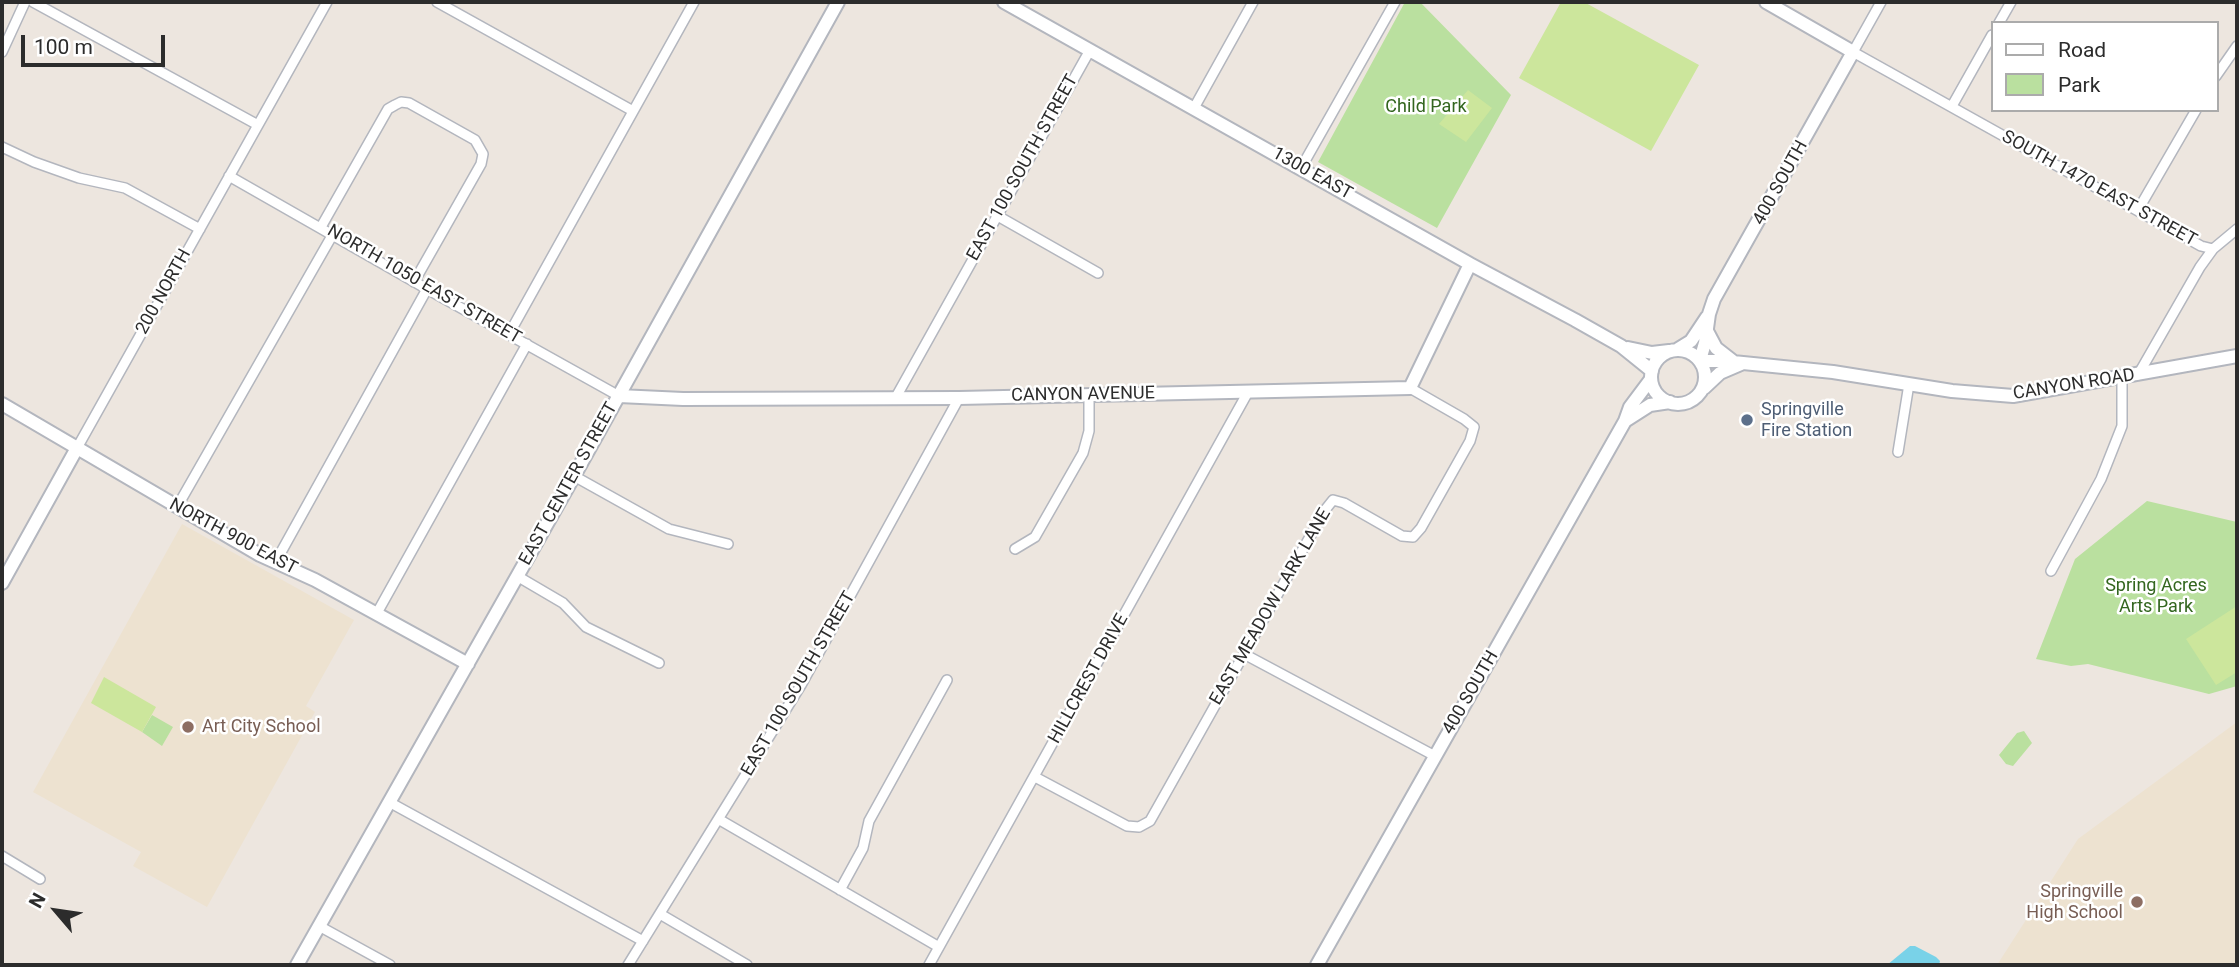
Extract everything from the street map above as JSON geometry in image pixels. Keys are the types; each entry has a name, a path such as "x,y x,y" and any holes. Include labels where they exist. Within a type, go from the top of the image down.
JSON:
{"street":[{"path":"2,52 25,2"},
{"path":"33,2 258,125"},
{"name":"200 NORTH","path":"2,583 327,2"},
{"path":"437,2 633,111"},
{"path":"509,334 694,2"},
{"name":"EAST CENTER STREET","path":"297,965 838,2"},
{"name":"1300 EAST","path":"1004,2 1621,346 1651,375"},
{"path":"1194,108 1253,2"},
{"path":"1301,167 1395,2"},
{"name":"SOUTH 1470 EAST STREET","path":"1766,2 2201,246 2213,249"},
{"path":"1853,52 1881,2"},
{"path":"2000,21 2011,2"},
{"path":"1952,106 1990,39"},
{"path":"2218,73 2237,46"},
{"name":"EAST 100 SOUTH STREET","path":"896,397 1090,50"},
{"name":"400 SOUTH","path":"1700,361 1714,299 1853,52"},
{"path":"321,227 388,109 401,102 410,103 475,140 483,154 481,164 414,282"},
{"path":"2138,209 2195,112"},
{"path":"2,147 79,178 125,188 200,229"},
{"name":"NORTH 1050 EAST STREET","path":"229,176 619,396"},
{"path":"996,215 1098,273"},
{"path":"2138,375 2200,267 2213,249 2237,229"},
{"path":"177,507 333,234"},
{"path":"1410,388 1470,264"},
{"path":"275,563 427,289"},
{"name":"400 SOUTH","path":"1676,350 1691,341 1709,314"},
{"path":"1625,421 1650,405 1685,403 1692,400 1720,373 1738,363 1716,348 1707,330"},
{"path":"377,613 527,344"},
{"name":"1300 EAST","path":"1621,346 1652,353 1676,350"},
{"path":"1670,402 1657,393 1651,375 1660,357 1676,350 1686,351 1700,361 1706,375 1702,389"},
{"name":"CANYON ROAD","path":"1700,361 1833,372 1952,391 2013,396 2237,356"},
{"name":"400 SOUTH","path":"1317,965 1625,421 1630,407 1651,375"},
{"path":"2051,571 2101,478 2122,426 2122,378"},
{"path":"1898,452 1909,384"},
{"name":"CANYON AVENUE","path":"619,396 683,399 959,398 1410,388"},
{"name":"EAST MEADOW LARK LANE","path":"1035,777 1127,826 1139,827 1150,821 1333,500 1344,503 1402,536 1413,537 1421,528 1470,441 1474,427 1410,388"},
{"name":"HILLCREST DRIVE","path":"929,965 1248,392"},
{"path":"1015,549 1035,537 1083,453 1089,431 1089,394"},
{"name":"EAST 100 SOUTH STREET","path":"628,965 801,685 959,398"},
{"name":"NORTH 900 EAST","path":"2,404 275,563 315,580 468,664"},
{"path":"574,476 669,529 728,544"},
{"path":"517,576 564,603 586,627 659,663"},
{"path":"1244,654 1435,756"},
{"path":"840,890 863,848 869,821 947,680"},
{"path":"389,802 643,941"},
{"path":"720,820 939,947"},
{"path":"2,856 40,879"},
{"path":"660,914 747,965"},
{"path":"319,926 390,965"}],"shaded area":[{"name":"Art City School","path":"182,524 354,620 306,706 315,712 207,907 133,866 141,852 33,792"},
{"name":"Springville High School","path":"2237,722 2237,965 1997,965 2078,839"}],"green space":[{"name":"Child Park","path":"1405,2 1420,2 1511,95 1437,228 1318,162"},
{"path":"1561,2 1584,2 1699,65 1651,151 1519,78"},
{"path":"1468,90 1492,108 1466,142 1439,124"},
{"name":"Spring Acres Arts Park","path":"2147,501 2237,522 2237,686 2209,694 2088,664 2071,666 2036,659 2075,559"},
{"path":"2237,606 2237,672 2216,685 2186,639"},
{"path":"104,677 156,707 142,732 91,703"},
{"path":"152,715 173,727 162,746 142,732"},
{"path":"2024,731 2032,743 2013,766 2006,764 1999,755 2017,733"}],"water":[{"path":"1910,946 1936,957 1940,961 1939,965 1887,965"}],"place":[{"name":"Springville Fire Station","path":"1747,420"},
{"name":"Art City School","path":"188,727"},
{"name":"Springville High School","path":"2137,902"}]}
